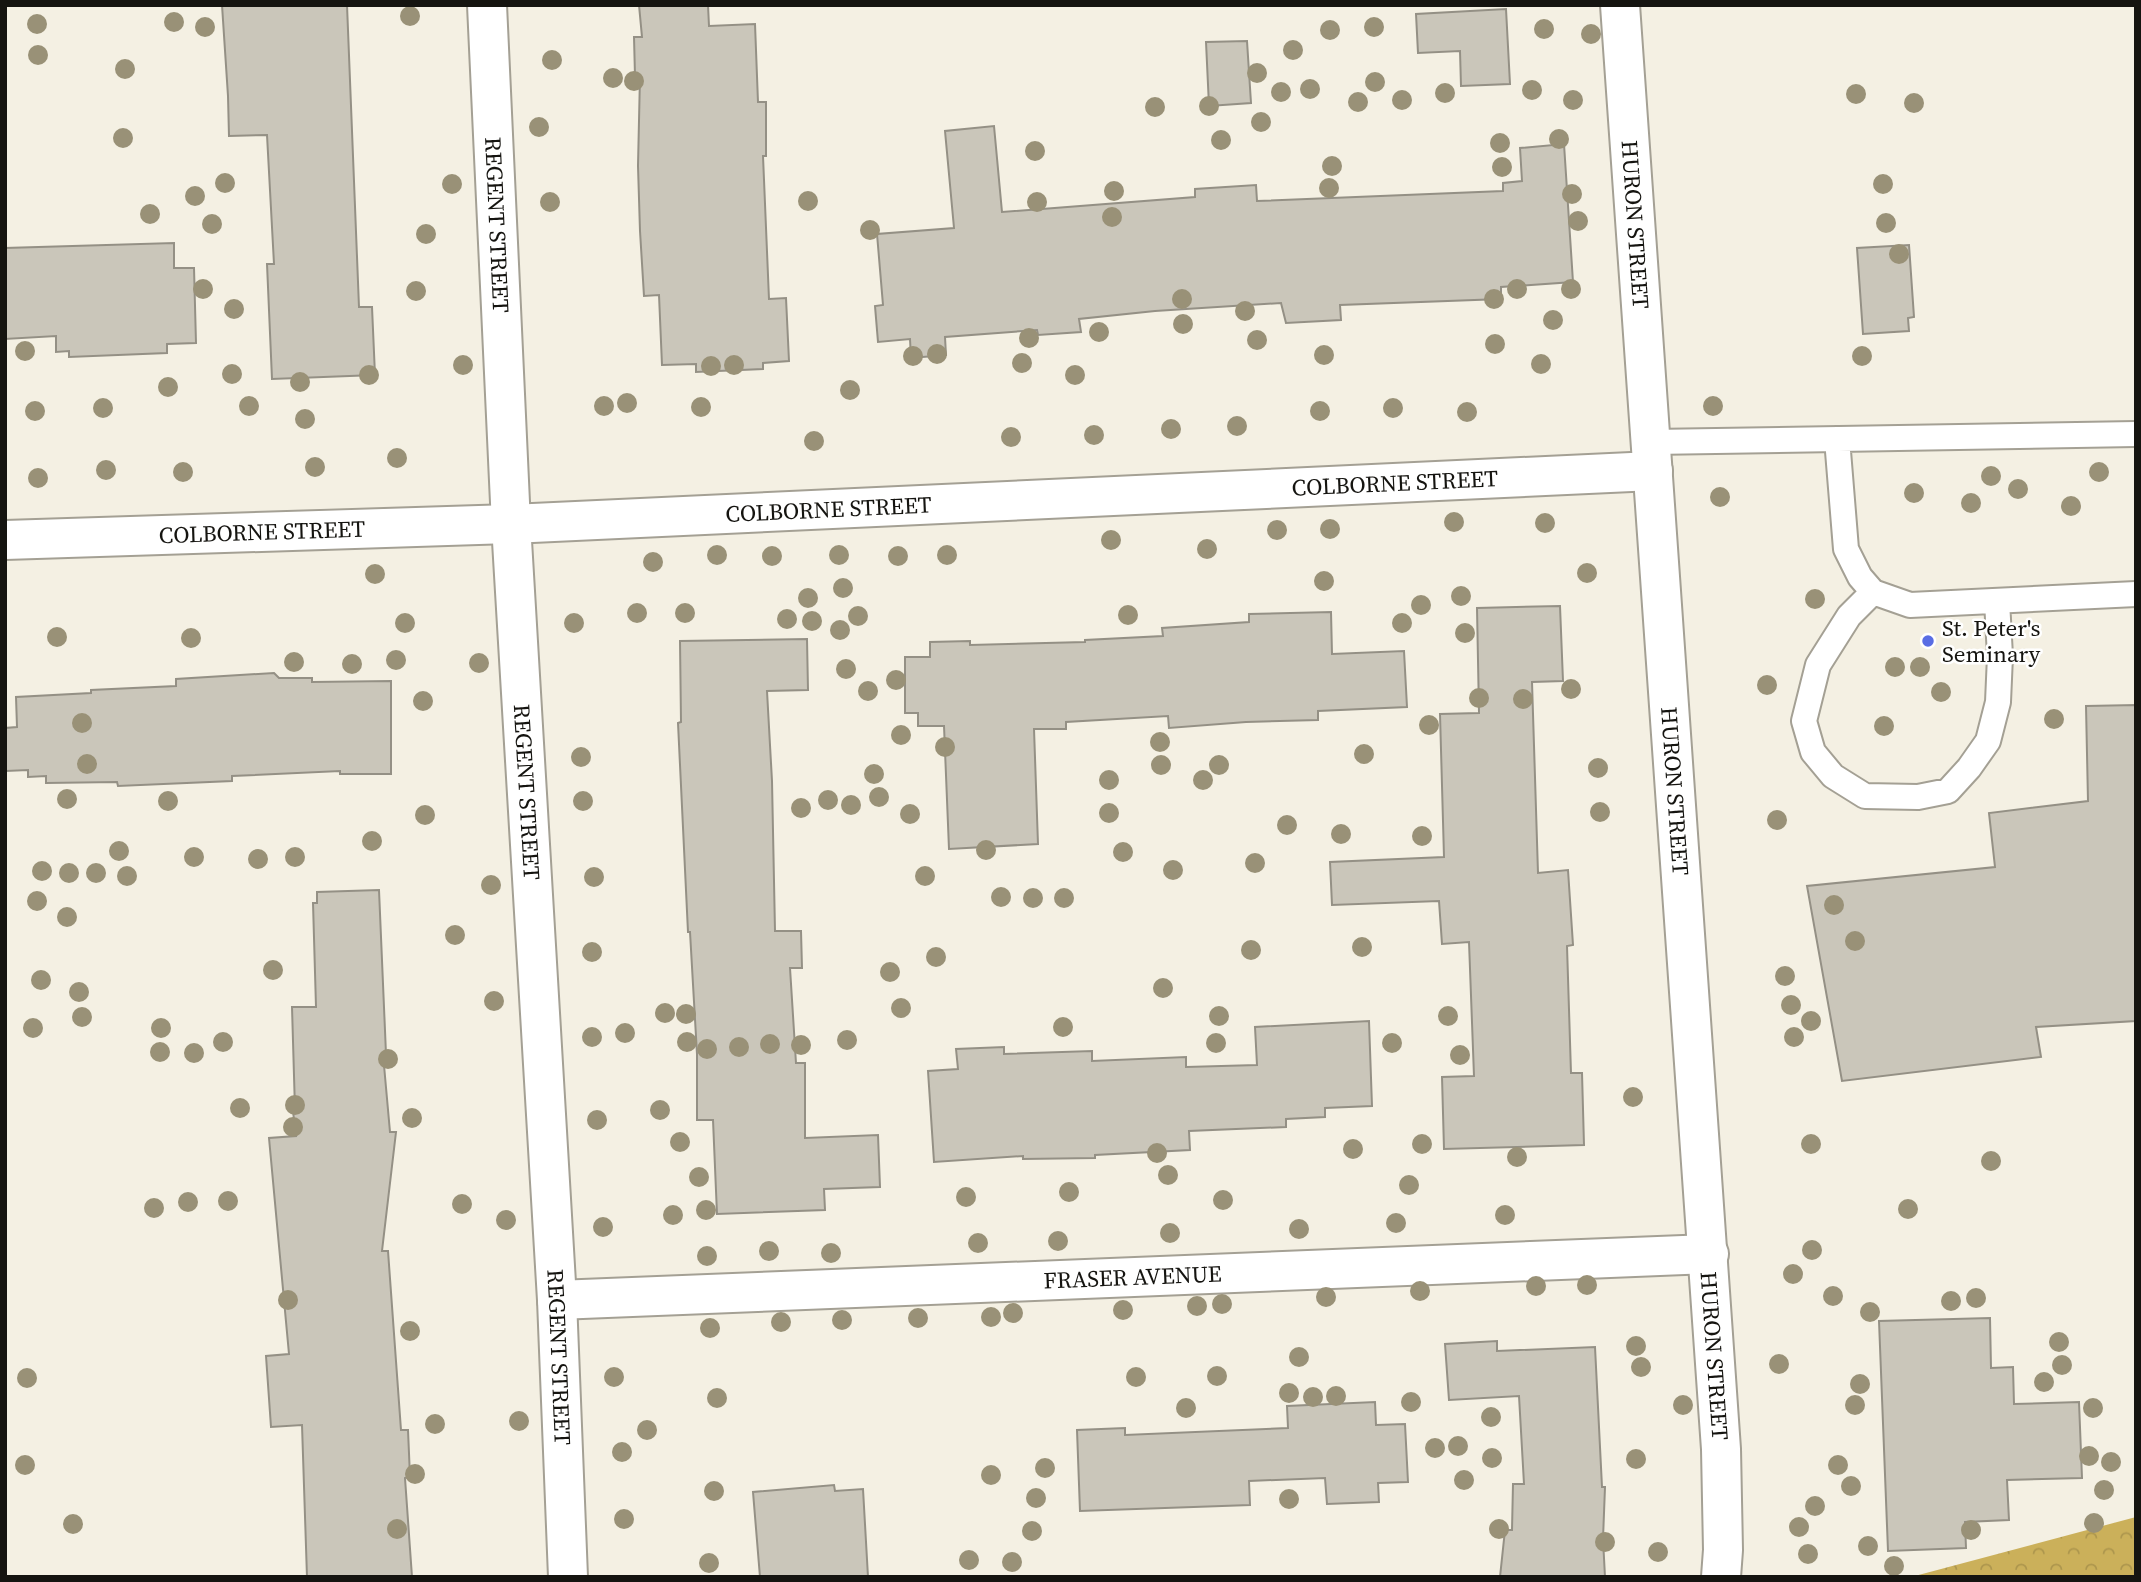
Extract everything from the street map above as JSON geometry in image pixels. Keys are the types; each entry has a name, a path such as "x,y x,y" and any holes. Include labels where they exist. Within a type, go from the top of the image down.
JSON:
{"street":[{"name":"REGENT STREET","path":"487,5 511,524 557,1300 568,1577"},
{"name":"HURON STREET","path":"1620,5 1709,1254 1721,1449 1721,1577"},
{"name":"COLBORNE STREET","path":"5,540 511,524 1652,457"},
{"name":"FRASER AVENUE","path":"557,1300 1709,1254"}],"lane":[{"path":"1652,457 1837,439 2136,434"},
{"path":"1837,439 1846,549 1860,577 1873,592 1910,605 2136,594"},
{"path":"1873,592 1849,616 1818,665 1804,721 1813,752 1833,776 1865,796 1918,797 1948,791 1988,741 1998,702 2000,656 1997,601"}],"green space":[{"path":"2136,1517 2136,1577 1911,1577"}],"building":[{"path":"222,5 347,5 359,307 372,307 375,375 272,379 267,264 274,264 267,135 229,136"},
{"path":"639,5 708,5 709,26 755,24 758,102 766,102 766,156 763,156 769,299 786,298 789,361 763,363 763,369 696,372 696,364 662,365 659,295 644,296 638,166 640,76 635,76 634,37 642,37"},
{"path":"1506,9 1510,84 1461,86 1460,51 1418,53 1416,14"},
{"path":"1247,41 1251,103 1209,106 1206,42"},
{"path":"994,126 1002,212 1195,197 1195,189 1256,185 1257,201 1503,191 1503,183 1522,181 1520,148 1564,144 1573,282 1501,287 1501,299 1340,305 1341,320 1286,323 1281,303 1079,319 1081,332 1038,335 1037,330 945,337 946,355 911,358 910,339 878,342 875,306 883,305 877,234 954,228 945,131"},
{"path":"174,243 174,268 194,268 196,343 167,344 167,353 69,357 69,351 56,352 56,336 5,339 5,248"},
{"path":"1909,245 1914,317 1908,318 1909,331 1863,334 1857,248"},
{"path":"1560,606 1563,681 1532,682 1538,873 1568,870 1573,945 1567,946 1571,1073 1582,1073 1584,1145 1444,1149 1442,1077 1474,1076 1469,942 1442,944 1439,901 1332,905 1330,862 1444,857 1440,714 1479,713 1477,608"},
{"path":"1331,612 1332,654 1404,651 1407,707 1318,711 1318,720 1169,728 1168,716 1066,722 1066,729 1034,729 1038,844 949,849 944,726 918,726 918,713 905,713 905,657 930,657 930,642 970,641 970,645 1085,642 1163,636 1162,628 1249,622 1249,614"},
{"path":"807,639 808,690 767,691 775,931 801,931 802,968 790,968 796,1063 805,1063 805,1138 878,1135 880,1187 824,1189 825,1210 717,1214 713,1120 697,1120 697,1054 678,723 681,722 680,641"},
{"path":"274,673 279,678 312,678 312,682 391,681 391,774 340,774 340,771 232,776 232,781 118,786 117,782 46,783 46,776 28,777 28,770 6,771 5,728 17,727 16,697 176,686 176,679"},
{"path":"2136,705 2136,1021 2036,1027 2041,1057 1842,1081 1807,886 1995,867 1989,813 2088,801 2086,706"},
{"path":"379,890 386,1054 383,1054 390,1132 396,1132 382,1251 388,1251 401,1430 408,1430 410,1477 405,1478 412,1577 307,1577 302,1425 271,1427 266,1356 289,1354 269,1138 296,1136 293,1111 292,1007 316,1007 313,903 317,903 317,892"},
{"path":"1369,1021 1372,1106 1325,1108 1325,1117 1286,1119 1286,1127 1189,1131 1190,1150 1095,1155 1095,1158 1023,1159 1023,1156 934,1162 928,1071 958,1069 956,1049 1004,1047 1004,1054 1092,1051 1092,1061 1186,1057 1186,1067 1257,1065 1255,1027"},
{"path":"1990,1318 1991,1368 2013,1367 2014,1404 2079,1402 2082,1478 2007,1480 2009,1520 1965,1522 1966,1548 1888,1551 1879,1321"},
{"path":"1497,1341 1497,1351 1595,1347 1602,1487 1605,1487 1605,1577 1500,1577 1505,1530 1512,1530 1513,1484 1524,1484 1519,1396 1449,1400 1445,1344"},
{"path":"1375,1402 1376,1425 1405,1424 1408,1482 1378,1483 1379,1502 1327,1504 1325,1478 1249,1481 1250,1505 1080,1511 1077,1430 1125,1428 1125,1435 1288,1428 1287,1406"},
{"path":"834,1485 835,1491 863,1489 868,1577 760,1577 753,1492"}],"place":[{"name":"St. Peter's Seminary","path":"1928,641"}]}
